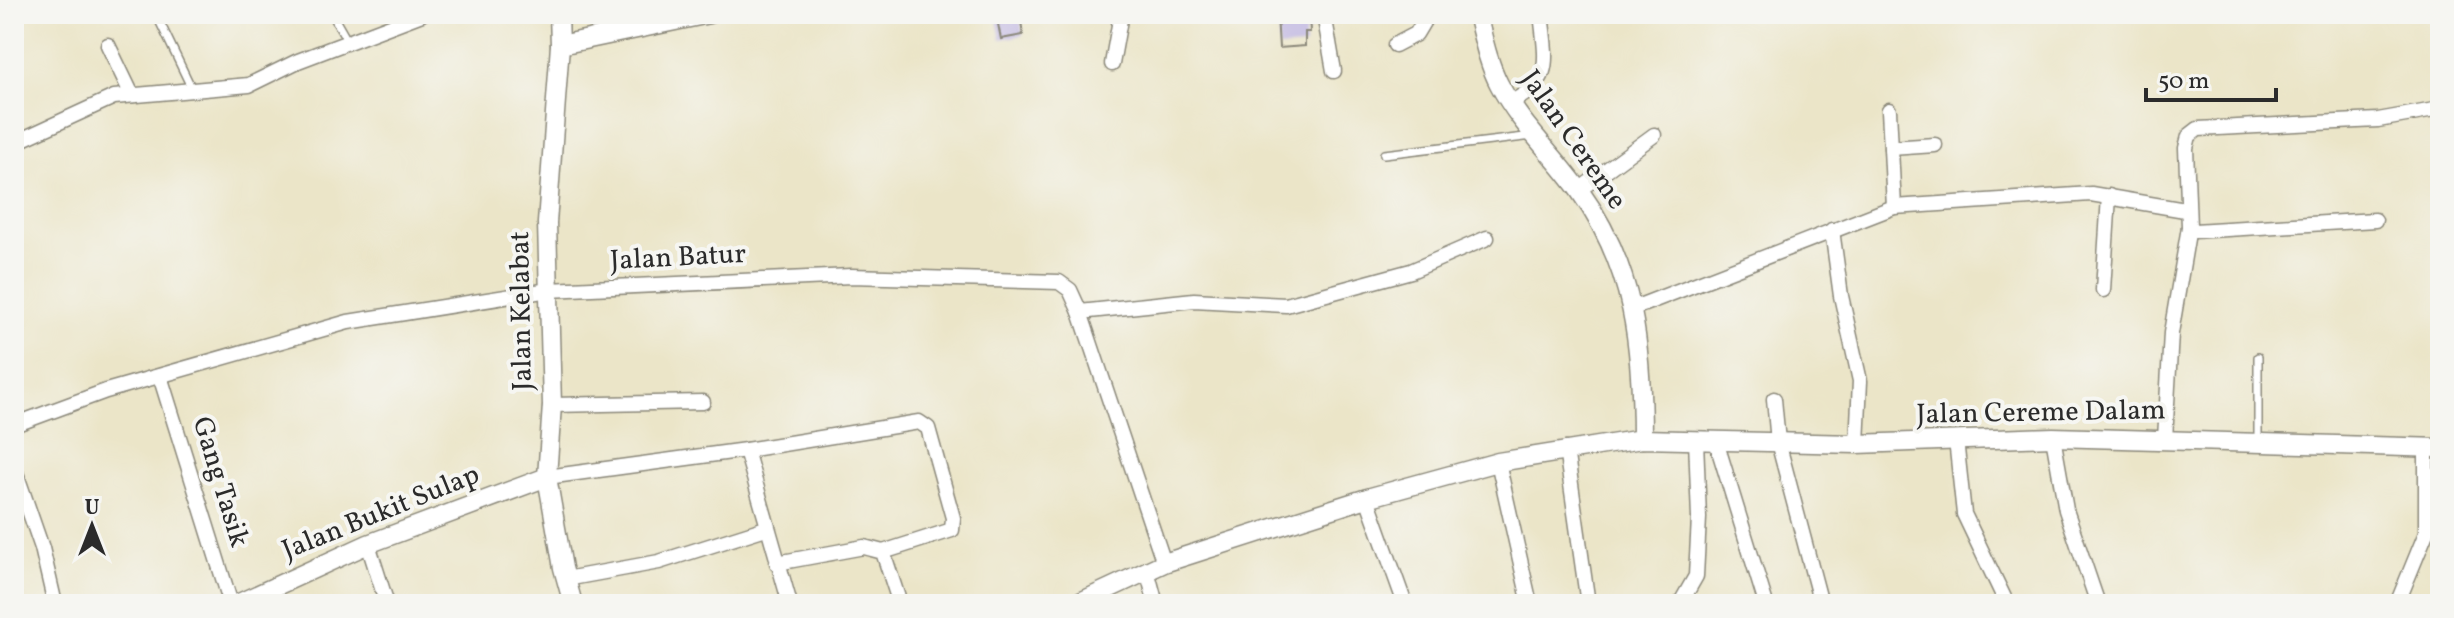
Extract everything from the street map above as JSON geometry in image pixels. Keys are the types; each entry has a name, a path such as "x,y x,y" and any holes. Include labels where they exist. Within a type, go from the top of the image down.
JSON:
{"street":[{"path":"14,143 101,101 132,95 249,85 422,14"},
{"name":"Jalan Kelabat","path":"559,14 560,45 548,182 552,405 547,477 573,604"},
{"path":"560,45 709,14"},
{"path":"1112,64 1121,14"},
{"path":"1324,14 1334,71"},
{"path":"1395,45 1416,34 1428,14"},
{"name":"Jalan Cereme","path":"1477,14 1493,70 1510,103 1579,190 1614,253 1634,308 1642,363 1642,439"},
{"path":"1510,103 1532,91 1543,74 1546,60 1542,22"},
{"path":"108,45 132,95"},
{"path":"2165,439 2171,333 2189,227 2185,210 2189,136 2198,129 2378,120 2440,109"},
{"path":"1889,110 1894,207"},
{"path":"1579,190 1654,135"},
{"path":"1891,148 1935,145"},
{"path":"1634,308 1894,207 2091,194 2185,210"},
{"path":"2103,290 2109,196"},
{"path":"2189,227 2203,233 2375,220"},
{"path":"1832,230 1841,296 1860,381 1857,444"},
{"path":"1080,312 1194,300 1286,305 1411,271 1487,238"},
{"name":"Jalan Batur","path":"14,425 160,376 348,322 549,290 851,276 1059,282 1070,290 1080,312 1156,567 1156,604"},
{"name":"Gang Tasik","path":"160,376 231,604"},
{"path":"1774,399 1778,442 1821,604"},
{"path":"552,405 703,402"},
{"path":"547,477 746,450 910,422 925,425 953,518 952,530 883,552 864,547 777,563"},
{"path":"2053,437 2066,510 2098,604"},
{"name":"Jalan Cereme Dalam","path":"1076,604 1156,567 1367,498 1498,462 1642,439 1857,444 2053,437 2433,447"},
{"path":"1680,604 1696,576 1699,518 1696,440"},
{"path":"1956,440 1964,514 2007,604"},
{"path":"1716,441 1766,604"},
{"path":"2397,604 2426,533 2433,447"},
{"path":"1566,449 1588,604"},
{"path":"746,450 790,604"},
{"path":"1498,462 1530,604"},
{"path":"14,467 42,548 55,604"},
{"name":"Jalan Bukit Sulap","path":"237,604 263,598 368,544 547,477"},
{"path":"1367,498 1405,604"},
{"path":"566,579 659,562 766,528"},
{"path":"368,544 387,604"},
{"path":"883,552 900,604"}],"lane":[{"path":"156,14 193,91"},
{"path":"332,14 348,42"},
{"path":"1384,154 1535,136"},
{"path":"2258,357 2258,442"}],"building":[{"path":"996,14 1020,14 1023,35 1001,39"},
{"path":"1277,14 1309,14 1310,32 1305,32 1305,46 1279,48"}]}
